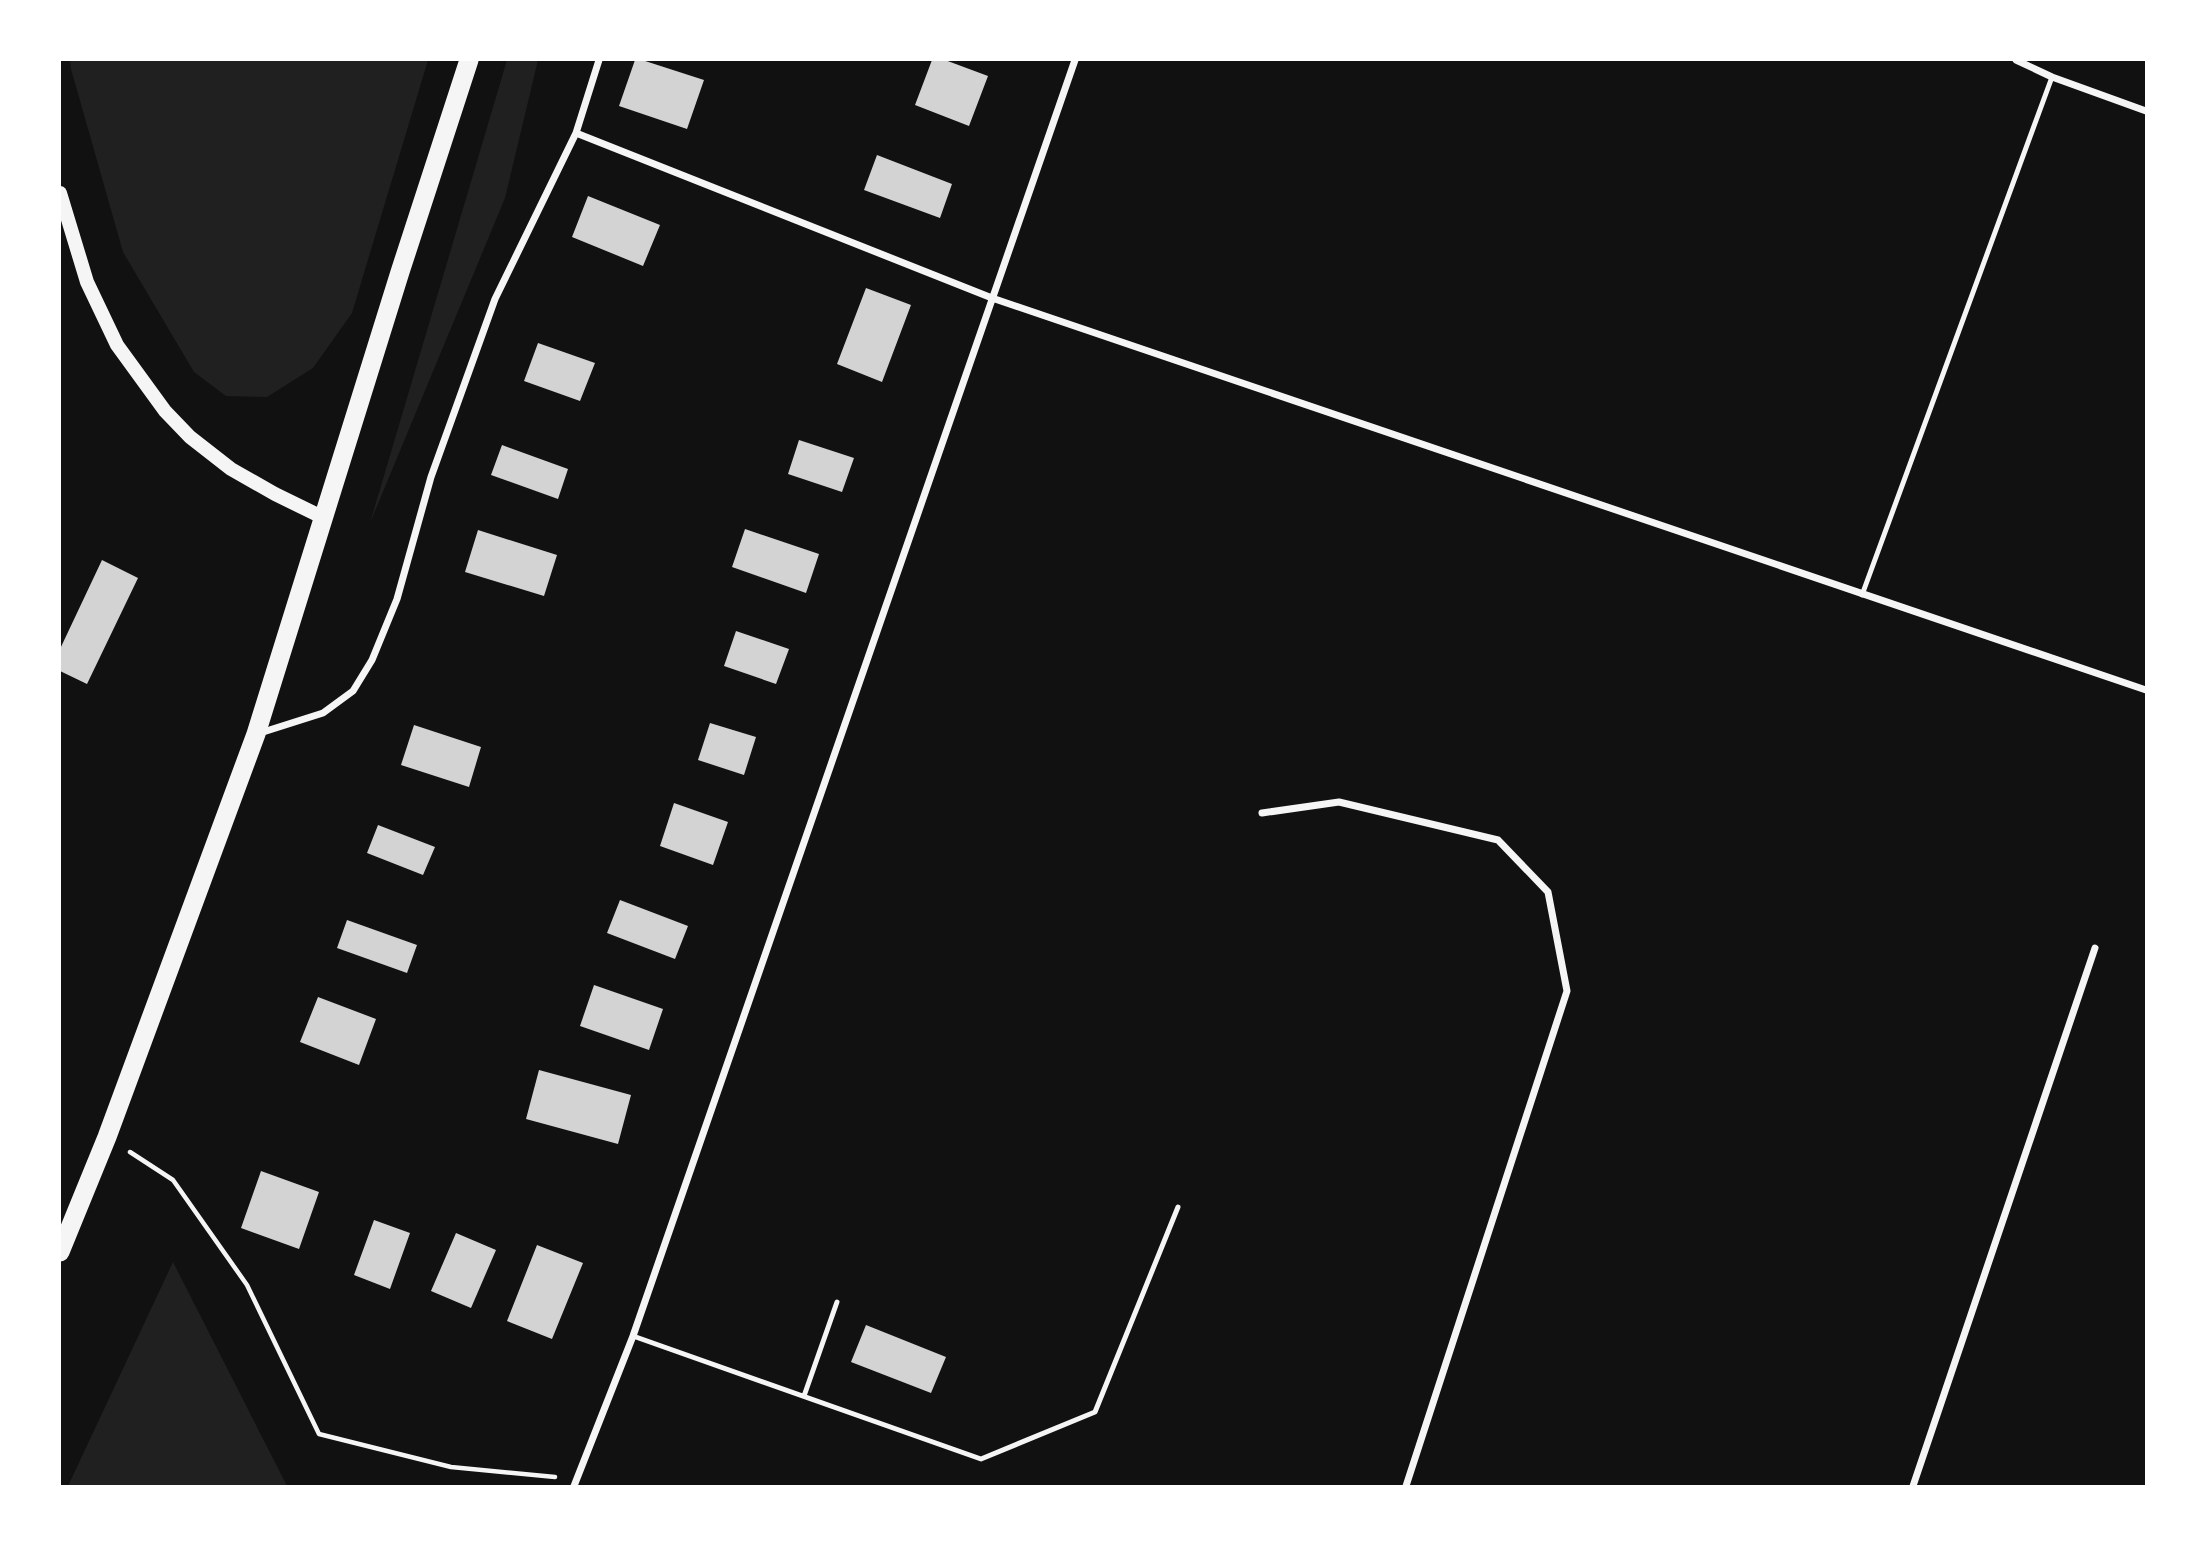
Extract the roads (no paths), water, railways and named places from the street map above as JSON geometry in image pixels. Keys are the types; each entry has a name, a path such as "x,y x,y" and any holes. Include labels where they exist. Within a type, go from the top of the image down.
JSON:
{"highway":[{"path":"60,1252 107,1136 256,734 469,60"}],"main road":[{"path":"60,198 87,282 117,345 165,411 190,437 231,469 323,517"}],"street":[{"path":"256,734 323,713 353,691 372,660 397,599 431,477 495,299 576,133 599,60"},
{"path":"575,1483 633,1336 1075,60"},
{"path":"2016,60 2052,77 2147,111"},
{"path":"576,133 992,298 2147,690"},
{"path":"1262,813 1339,802 1498,840 1548,892 1567,991 1406,1486"},
{"path":"1913,1486 2095,948"}],"lane":[{"path":"1862,594 2052,77"},
{"path":"633,1336 981,1459 1095,1412 1178,1207"},
{"path":"804,1396 837,1302"}]}
